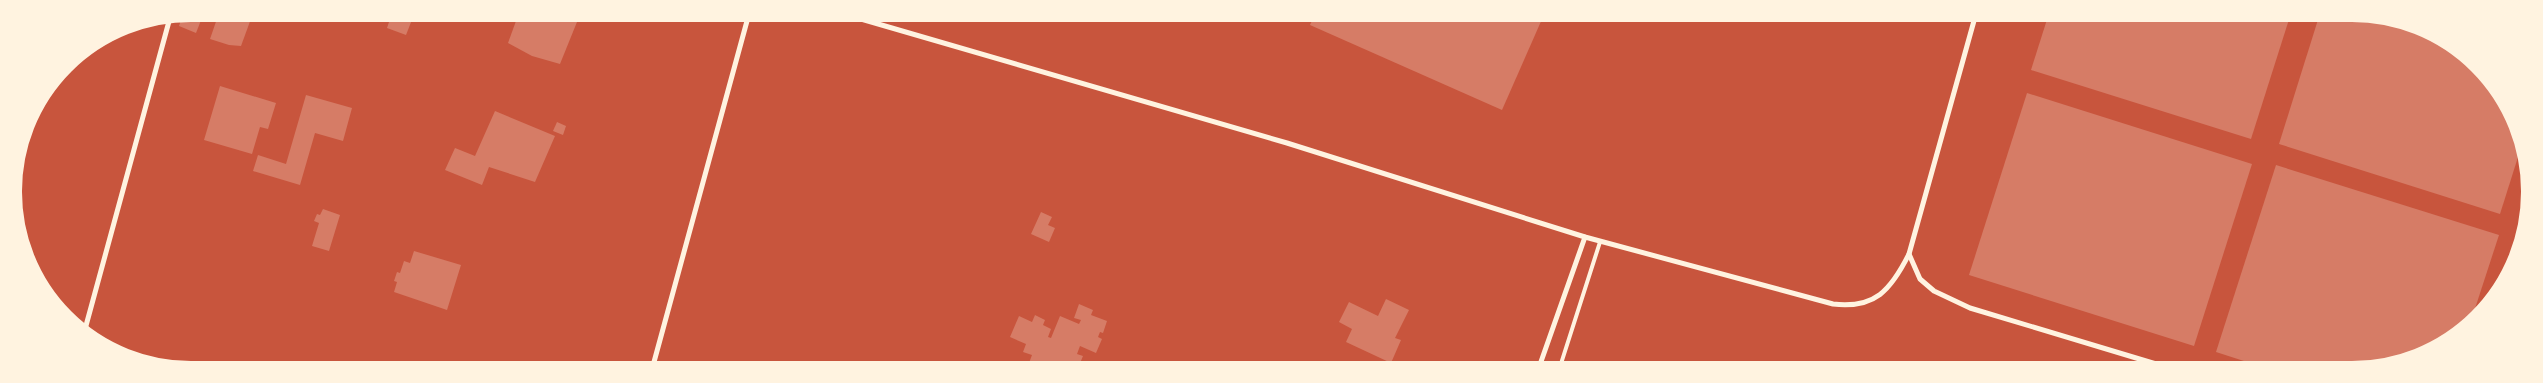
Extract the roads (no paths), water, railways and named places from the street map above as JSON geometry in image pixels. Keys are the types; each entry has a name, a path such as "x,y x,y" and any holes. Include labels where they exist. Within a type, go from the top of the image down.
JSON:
{"street":[{"path":"653,364 748,19"},
{"path":"861,19 1287,143 1585,238 1832,304 1851,306 1873,300 1889,288 1910,254 1975,19"},
{"path":"85,328 169,20"},
{"path":"1540,364 1585,238"},
{"path":"1910,254 1920,279 1934,291 1970,308 2156,364"}],"lane":[{"path":"1561,364 1600,242"}]}
